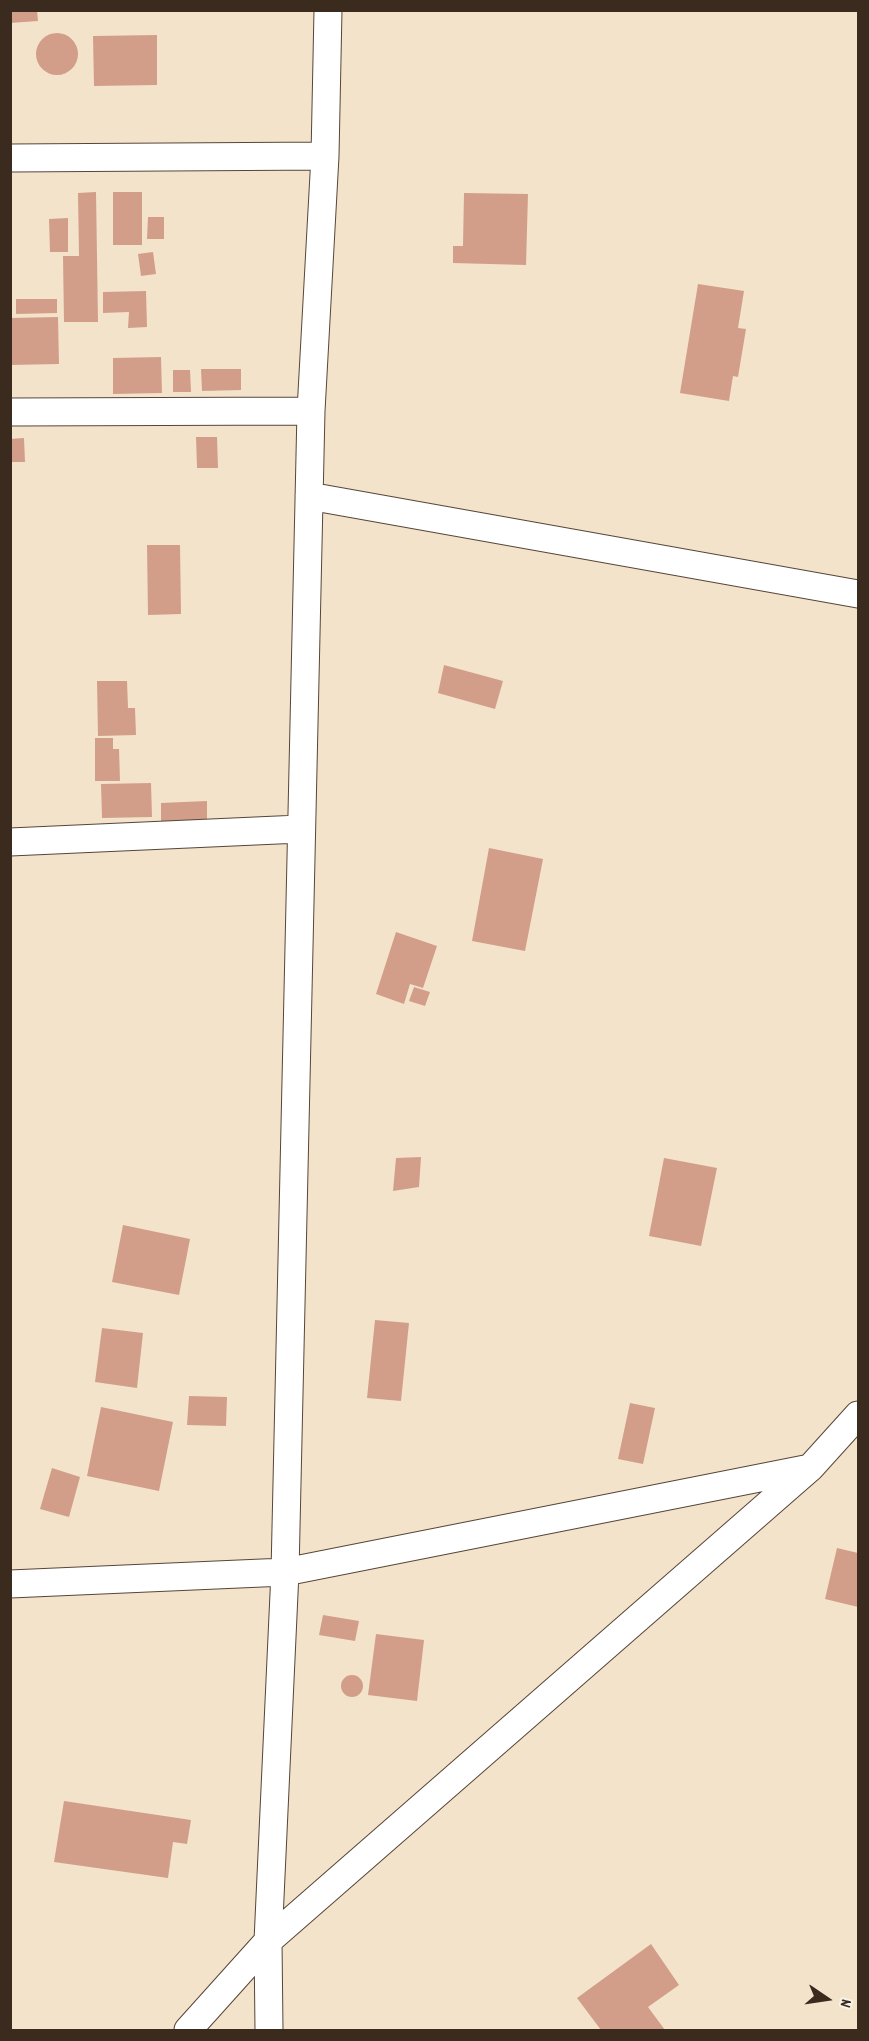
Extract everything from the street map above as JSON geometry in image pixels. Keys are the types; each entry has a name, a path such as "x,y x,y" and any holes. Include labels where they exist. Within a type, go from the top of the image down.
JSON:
{"street":[{"path":"269,2031 268,1941 285,1572 311,411 325,156 328,10"},
{"path":"10,158 325,156"},
{"path":"10,411 311,411"},
{"path":"309,496 858,594"},
{"path":"10,842 300,829"},
{"path":"188,2031 268,1941 811,1467 858,1415"},
{"path":"10,1584 285,1572 811,1467"}],"building":[{"path":"10,10 37,10 38,21 10,23"},
{"path":"57,33 65,34 72,39 77,46 77,62 72,69 65,74 57,75 49,74 42,69 37,62 36,54 37,46 42,39 49,34"},
{"path":"157,35 157,85 94,86 93,36"},
{"path":"96,192 98,322 64,322 63,256 79,256 78,193"},
{"path":"113,192 142,192 142,245 113,245"},
{"path":"464,193 528,194 526,265 453,263 453,246 463,246"},
{"path":"148,217 164,217 164,239 147,239"},
{"path":"68,218 68,252 50,252 49,219"},
{"path":"153,252 156,274 141,276 138,254"},
{"path":"698,284 744,291 738,328 746,329 738,377 733,376 729,401 680,393"},
{"path":"146,291 147,327 128,328 129,312 103,313 103,292"},
{"path":"16,299 57,299 57,313 16,314"},
{"path":"58,317 59,364 10,365 10,318"},
{"path":"161,357 162,393 113,394 113,358"},
{"path":"201,369 241,369 241,390 202,391"},
{"path":"173,370 190,370 191,392 173,392"},
{"path":"196,437 217,437 218,468 197,468"},
{"path":"24,438 25,462 10,462 10,439"},
{"path":"147,545 180,545 181,614 148,615"},
{"path":"444,665 503,681 495,709 438,693"},
{"path":"97,681 127,681 128,708 135,708 136,735 98,736"},
{"path":"95,738 113,738 113,749 119,749 120,781 95,781"},
{"path":"151,783 152,817 102,818 101,784"},
{"path":"207,801 207,827 161,827 161,803"},
{"path":"489,848 543,859 525,951 472,941"},
{"path":"396,932 437,946 423,988 410,984 404,1004 376,994"},
{"path":"414,987 430,992 425,1006 409,1001"},
{"path":"421,1157 419,1187 393,1191 396,1158"},
{"path":"664,1158 717,1168 701,1246 649,1236"},
{"path":"123,1225 190,1239 179,1295 112,1282"},
{"path":"375,1320 409,1323 401,1401 367,1398"},
{"path":"102,1328 143,1333 137,1388 95,1382"},
{"path":"189,1396 227,1397 226,1426 187,1425"},
{"path":"630,1403 655,1408 643,1464 618,1459"},
{"path":"101,1407 173,1422 159,1491 87,1476"},
{"path":"52,1468 80,1477 69,1517 40,1509"},
{"path":"837,1548 858,1553 858,1607 825,1599"},
{"path":"323,1615 359,1621 355,1641 319,1635"},
{"path":"376,1634 424,1640 417,1701 368,1695"},
{"path":"352,1675 360,1678 363,1686 360,1694 352,1697 344,1694 341,1686 344,1678"},
{"path":"64,1801 191,1820 187,1844 173,1842 168,1878 54,1862"},
{"path":"651,1944 679,1985 648,2007 665,2030 601,2030 577,1998"}]}
